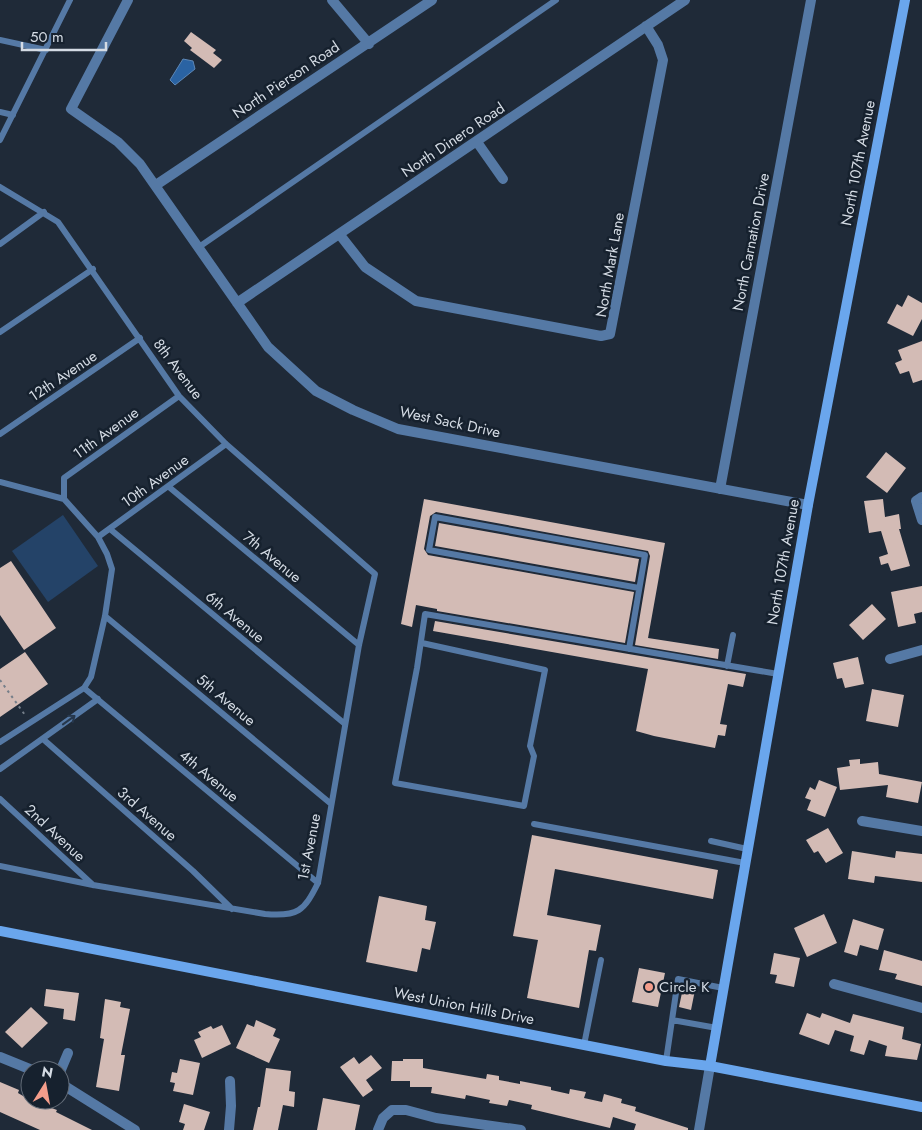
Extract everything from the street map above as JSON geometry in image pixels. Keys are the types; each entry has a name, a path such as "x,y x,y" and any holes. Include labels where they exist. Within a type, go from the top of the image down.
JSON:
{"main road":[{"name":"North 107th Avenue","path":"710,1066 808,505 905,0"},
{"name":"West Union Hills Drive","path":"0,931 666,1061 710,1066 922,1107"}],"street":[{"name":"West Sack Drive","path":"128,0 71,109 118,142 156,185 268,347 316,391 353,410 398,429 808,505"},
{"path":"332,0 369,44"},
{"name":"North Pierson Road","path":"156,185 432,0"},
{"name":"North Dinero Road","path":"237,303 685,0"},
{"name":"North Carnation Drive","path":"720,489 811,0"},
{"name":"North Mark Lane","path":"340,234 365,267 416,301 601,336 610,334 662,60 658,45 646,26"},
{"path":"477,142 503,179"},
{"path":"922,497 916,501 922,520"},
{"path":"890,659 922,650"},
{"path":"862,821 922,831"},
{"path":"834,984 922,1008"},
{"path":"65,1060 68,1053"},
{"path":"0,1057 20,1065"},
{"name":"North 107th Avenue","path":"699,1130 710,1066"},
{"path":"229,1130 232,1106 230,1081"},
{"path":"70,1088 135,1130"},
{"path":"378,1130 384,1118 392,1110 399,1110 521,1130"}],"lane":[{"path":"0,140 70,0"},
{"path":"199,247 556,0"},
{"path":"0,40 46,50"},
{"path":"0,112 13,115"},
{"name":"8th Avenue","path":"0,187 58,222 93,269 179,396 226,444 375,574"},
{"path":"0,244 44,212"},
{"path":"0,332 93,269"},
{"name":"12th Avenue","path":"0,434 140,338"},
{"name":"11th Avenue","path":"64,499 64,478 179,396"},
{"name":"10th Avenue","path":"98,537 226,444"},
{"path":"0,482 64,499 98,537 112,569 105,616 91,677 84,688 0,742"},
{"name":"7th Avenue","path":"169,487 359,645"},
{"path":"629,650 645,556 435,517 429,550 639,588"},
{"name":"6th Avenue","path":"110,529 345,724"},
{"name":"1st Avenue","path":"0,866 233,910 288,915 307,904 318,882 330,803 359,645 375,574"},
{"path":"422,643 545,670 530,746 534,756 524,806 395,783 422,643 425,614 778,674"},
{"name":"5th Avenue","path":"105,616 330,803"},
{"path":"727,666 732,635"},
{"name":"4th Avenue","path":"84,688 318,882"},
{"path":"0,768 98,699"},
{"name":"3rd Avenue","path":"43,739 193,871 233,910"},
{"name":"2nd Avenue","path":"0,799 93,885"},
{"path":"534,824 745,863"},
{"path":"711,841 747,849"},
{"path":"584,1045 601,960"},
{"path":"666,1061 678,979 723,988"},
{"path":"672,1020 717,1028"}],"path":[{"path":"0,680 31,723"}],"shaded area":[{"path":"183,59 193,61 195,69 175,85 170,80"},
{"path":"63,515 98,566 48,602 12,551"}],"building":[{"path":"191,32 216,50 213,53 222,60 214,68 190,50 192,48 184,41"},
{"path":"908,295 922,303 922,319 913,336 887,323 897,304 902,307"},
{"path":"922,341 922,380 913,383 909,371 900,374 895,363 902,360 898,350"},
{"path":"886,452 906,468 887,493 866,477"},
{"path":"424,499 665,543 648,638 719,649 718,659 635,645 650,556 648,551 436,512 430,516 424,549 428,555 634,592 625,643 437,611 437,609 416,605 412,627 401,624"},
{"path":"883,499 885,517 899,514 901,529 899,529 910,566 891,571 888,563 881,565 879,557 888,554 881,531 869,533 864,501"},
{"path":"439,523 639,559 635,582 435,546"},
{"path":"11,561 56,628 24,650 0,615 0,568"},
{"path":"922,586 922,612 914,614 916,623 898,627 891,592"},
{"path":"872,604 886,619 863,640 849,625"},
{"path":"435,621 746,674 743,687 728,684 720,724 727,725 725,736 718,735 715,748 636,731 648,669 433,631"},
{"path":"25,652 48,684 0,717 0,669"},
{"path":"858,657 864,684 845,688 842,678 837,679 833,663"},
{"path":"872,689 904,695 898,727 866,721"},
{"path":"860,759 860,764 878,762 879,774 922,782 918,803 886,797 888,785 840,790 837,768 850,766 849,760"},
{"path":"819,780 837,787 825,817 807,810 811,800 805,798 810,787 815,790"},
{"path":"828,828 843,853 826,863 818,851 814,853 806,840"},
{"path":"532,835 718,870 713,899 555,869 547,915 601,925 596,951 589,950 579,1008 527,998 538,940 513,936"},
{"path":"852,851 895,858 896,851 922,854 922,882 875,876 874,883 848,879"},
{"path":"379,896 427,906 425,920 436,922 430,950 422,948 417,972 366,962"},
{"path":"824,914 837,943 807,957 794,928"},
{"path":"853,919 884,929 878,950 860,945 857,956 844,952"},
{"path":"884,950 922,961 922,986 895,979 897,974 879,970"},
{"path":"774,953 800,958 794,987 775,983 777,975 770,974"},
{"name":"Circle K","path":"639,968 665,973 658,1007 632,1002"},
{"path":"683,988 695,990 691,1010 679,1007"},
{"path":"46,989 79,993 75,1021 63,1019 64,1009 44,1006"},
{"path":"105,999 121,1002 120,1007 130,1009 121,1055 125,1055 119,1091 96,1087 104,1039 100,1038"},
{"path":"31,1007 48,1023 22,1048 5,1032"},
{"path":"807,1013 820,1018 822,1013 850,1023 853,1014 904,1027 902,1039 921,1044 917,1060 885,1056 887,1046 869,1040 864,1055 850,1051 854,1036 835,1030 829,1045 799,1034"},
{"path":"256,1020 276,1029 273,1036 280,1039 269,1063 236,1048 247,1024 254,1027"},
{"path":"222,1025 231,1044 202,1058 194,1040 201,1037 198,1032 211,1026 213,1029"},
{"path":"371,1055 382,1068 366,1080 373,1090 363,1097 340,1067 354,1057 359,1064"},
{"path":"180,1059 200,1063 193,1095 173,1091 175,1083 170,1082 172,1072 177,1073"},
{"path":"403,1059 423,1059 423,1068 486,1079 487,1074 499,1076 499,1080 520,1084 520,1081 551,1087 551,1090 569,1094 570,1089 586,1092 584,1098 602,1102 604,1094 622,1099 621,1103 636,1107 635,1111 688,1128 688,1130 634,1130 636,1124 613,1117 610,1128 531,1109 532,1105 509,1100 507,1106 489,1103 490,1100 466,1095 465,1099 431,1093 432,1087 410,1087 410,1081 391,1081 392,1061 403,1061"},
{"path":"266,1068 291,1071 289,1091 295,1092 294,1107 283,1105 278,1130 253,1130 258,1107 260,1107"},
{"path":"0,1082 19,1090 20,1110 57,1110 56,1112 92,1130 40,1130 0,1112"},
{"path":"323,1098 360,1105 355,1130 317,1130"},
{"path":"184,1104 210,1112 204,1130 183,1130 185,1124 179,1122"}],"place":[{"name":"Circle K","path":"649,987"}]}
